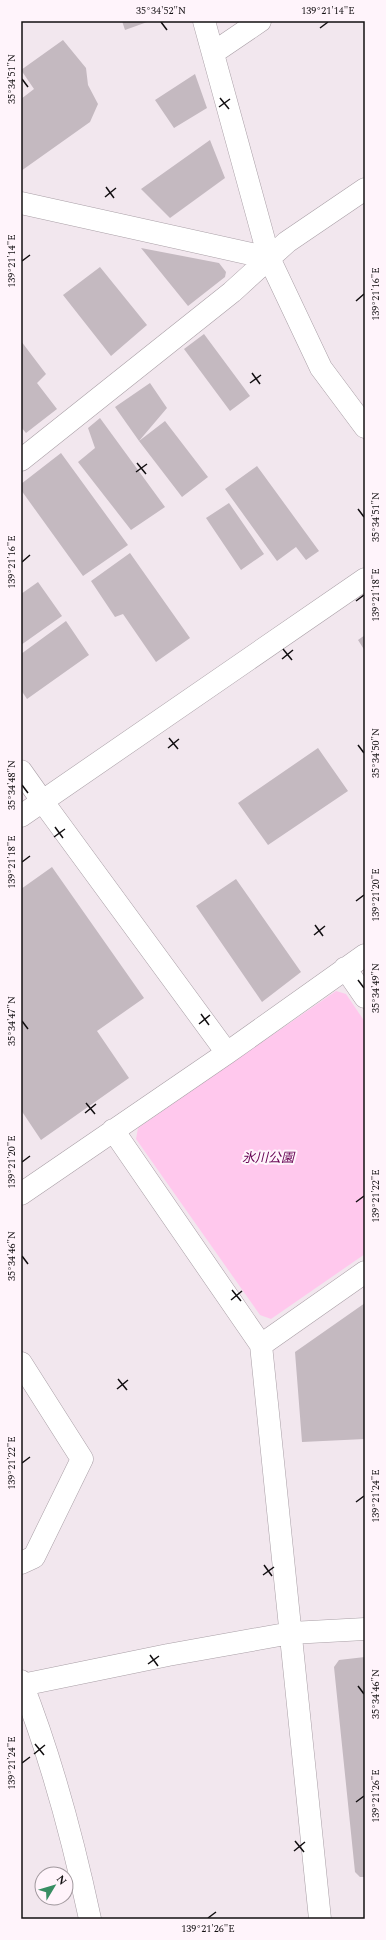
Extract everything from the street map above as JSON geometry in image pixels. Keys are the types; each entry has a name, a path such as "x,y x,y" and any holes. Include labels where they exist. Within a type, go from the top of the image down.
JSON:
{"street":[{"path":"204,21 269,258 321,368 365,427"},
{"path":"213,53 260,21"},
{"path":"21,460 232,292 287,242 365,189"},
{"path":"21,203 269,258"},
{"path":"21,816 365,579"},
{"path":"21,771 226,1053"},
{"path":"21,1194 365,955"},
{"path":"345,968 365,997"},
{"path":"113,1130 261,1345 320,1919"},
{"path":"261,1345 365,1272"},
{"path":"21,1363 82,1459 34,1557 21,1563"},
{"path":"90,1919 81,1880 48,1761 22,1683 291,1633 365,1629"}],"green space":[{"name":"氷川公園","path":"336,991 346,994 365,1022 365,1254 271,1319 260,1315 136,1139 138,1128"}],"building":[{"path":"122,21 150,21 125,30"},
{"path":"63,40 86,68 88,85 98,104 90,122 21,171 21,99 34,89 21,70"},
{"path":"195,74 207,108 174,128 155,100"},
{"path":"210,140 225,178 170,218 141,189"},
{"path":"141,248 219,263 226,272 225,277 188,306"},
{"path":"100,267 147,325 111,356 63,295"},
{"path":"204,334 250,396 230,411 184,349"},
{"path":"21,341 46,374 37,383 57,409 26,433 21,427"},
{"path":"150,383 167,408 139,441 115,407"},
{"path":"100,418 165,507 131,530 78,462 95,448 88,428"},
{"path":"165,421 208,477 182,497 139,441"},
{"path":"61,453 128,545 83,576 21,490 21,484"},
{"path":"257,466 319,551 306,560 296,547 277,561 225,489"},
{"path":"229,503 264,554 241,570 206,518"},
{"path":"130,553 190,638 156,662 123,614 115,617 91,581"},
{"path":"38,582 62,616 21,645 21,594"},
{"path":"66,621 89,655 27,699 21,690 21,654"},
{"path":"365,635 365,651 358,640"},
{"path":"318,748 348,791 268,845 238,803"},
{"path":"52,867 144,998 97,1031 129,1078 41,1140 21,1110 21,889"},
{"path":"236,879 301,972 262,1002 196,906"},
{"path":"365,1303 365,1439 302,1442 295,1352"},
{"path":"365,1657 365,1877 360,1877 355,1872 334,1667 339,1660"}]}
